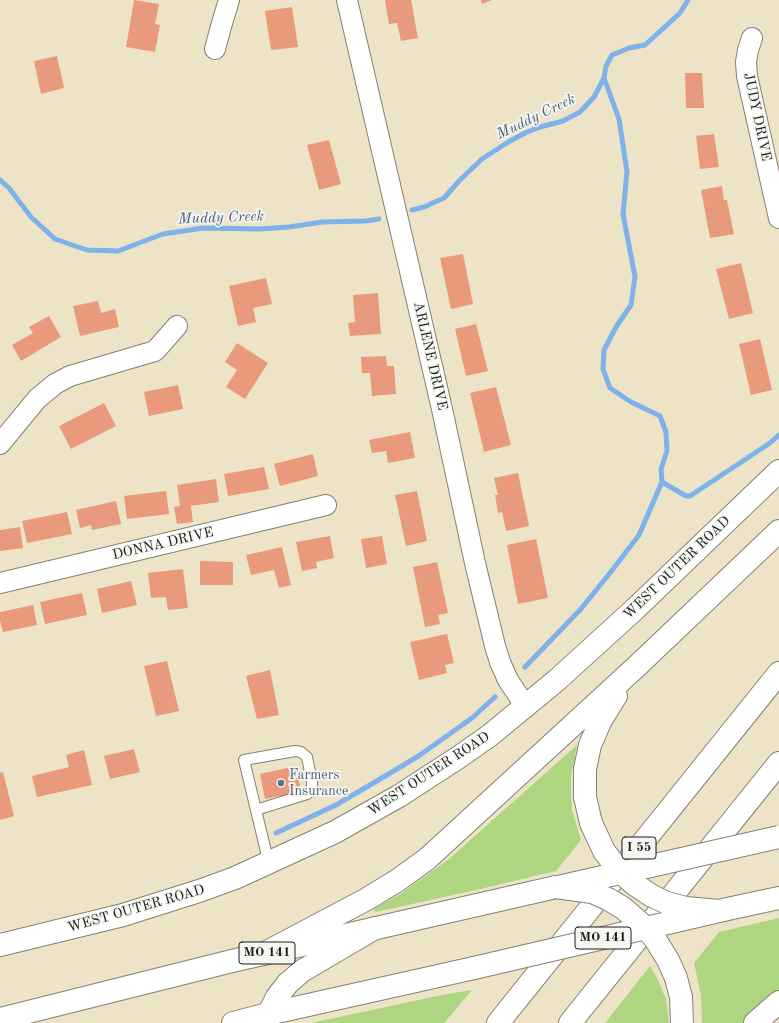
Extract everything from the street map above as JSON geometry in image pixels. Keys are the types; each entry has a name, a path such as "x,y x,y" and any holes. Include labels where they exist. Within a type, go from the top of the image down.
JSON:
{"main road":[{"name":"WEST OUTER ROAD","path":"0,945 138,911 235,878 269,864 335,832 399,796 460,757 526,707 597,644 779,471"},
{"path":"263,954 367,899 398,880 426,859 636,667 779,531"},
{"path":"636,667 600,720 590,745 585,770 585,797 591,823 604,851 620,872 652,896 667,903 686,908 726,910"},
{"name":"I 55","path":"498,1023 779,674"},
{"path":"570,1023 779,763"},
{"name":"MO 141","path":"0,1019 263,954 779,836"},
{"path":"556,888 592,892 608,899 623,908 646,928 661,946 676,978 681,997 682,1023"},
{"name":"MO 141","path":"233,1023 266,1018 474,968 779,898"},
{"path":"266,1018 277,997 288,983 302,972 375,928"},
{"path":"755,1023 779,1002"}],"street":[{"path":"215,49 229,0"},
{"name":"ARLENE DRIVE","path":"347,0 442,409 475,563 495,646 508,680 526,707"},
{"name":"JUDY DRIVE","path":"752,38 746,62 747,76 779,218"},
{"path":"0,444 37,399 55,384 70,376 155,351 177,326"},
{"name":"DONNA DRIVE","path":"0,583 326,506"}],"lane":[{"path":"256,810 307,794 312,788 306,757 301,752 295,751 244,760 256,810 269,864"}],"green space":[{"path":"577,745 571,776 571,793 572,810 581,840 556,871 376,912 374,911 374,909 402,893 449,859"},
{"path":"779,918 779,991 743,1023 702,1023 701,995 694,963 719,932"},
{"path":"650,966 666,999 669,1023 605,1023"},
{"path":"472,990 444,1023 311,1023 447,994"}],"building":[{"path":"134,0 159,4 155,24 160,25 155,52 126,47"},
{"path":"385,0 411,0 418,38 401,41 397,23 389,24"},
{"path":"481,0 492,0 482,4"},
{"path":"292,7 298,47 271,50 265,11"},
{"path":"57,56 64,88 41,94 34,61"},
{"path":"685,73 702,73 704,108 686,108"},
{"path":"714,134 719,167 700,169 696,136"},
{"path":"329,140 341,184 319,190 307,145"},
{"path":"722,186 724,200 727,200 734,234 710,238 701,190"},
{"path":"463,254 473,304 451,309 440,258"},
{"path":"741,263 753,313 729,319 716,269"},
{"path":"266,278 272,304 253,308 256,322 238,326 229,286"},
{"path":"378,293 381,334 350,336 348,323 355,322 353,295"},
{"path":"98,301 101,313 115,309 119,327 80,336 73,306"},
{"path":"49,316 61,337 21,361 12,345 33,333 29,327"},
{"path":"476,324 488,371 466,376 455,329"},
{"path":"760,339 772,390 751,395 739,344"},
{"path":"237,343 268,363 245,399 226,387 237,370 225,362"},
{"path":"386,356 387,366 394,366 396,394 372,396 370,373 362,373 361,357"},
{"path":"178,385 183,409 149,416 144,392"},
{"path":"496,387 511,445 484,452 470,393"},
{"path":"104,403 116,426 71,449 59,426"},
{"path":"410,432 415,458 388,463 386,451 372,453 369,440"},
{"path":"313,454 318,476 280,486 274,464"},
{"path":"264,467 269,489 228,496 224,474"},
{"path":"518,473 529,526 506,531 502,512 498,513 495,495 498,495 494,478"},
{"path":"216,479 219,502 191,506 193,522 177,524 174,507 180,506 177,485"},
{"path":"166,491 169,514 127,519 124,496"},
{"path":"417,491 427,541 406,546 395,495"},
{"path":"116,501 121,524 92,530 91,525 80,528 76,510"},
{"path":"67,512 72,534 27,543 22,521"},
{"path":"20,527 23,548 0,551 0,530"},
{"path":"330,536 334,558 316,562 317,568 302,571 296,542"},
{"path":"382,536 387,564 366,568 361,539"},
{"path":"536,539 548,598 518,604 507,545"},
{"path":"282,547 291,585 279,588 274,570 251,575 246,555"},
{"path":"200,561 233,562 233,585 200,585"},
{"path":"437,562 448,613 438,615 440,624 425,627 413,567"},
{"path":"183,569 188,608 168,610 166,597 151,598 148,573"},
{"path":"131,581 137,605 102,613 97,589"},
{"path":"82,593 87,615 45,624 40,602"},
{"path":"33,605 37,625 3,632 0,621 0,612"},
{"path":"447,634 454,663 445,665 447,673 419,680 410,642"},
{"path":"167,661 179,711 156,716 144,666"},
{"path":"270,670 279,715 257,719 246,676"},
{"path":"134,749 140,772 110,779 104,756"},
{"path":"84,750 92,785 37,797 32,776 69,767 66,755"},
{"name":"Farmers Insurance","path":"296,766 301,792 265,799 260,774"},
{"path":"3,772 14,816 0,820 0,773"}],"waterway":[{"name":"Muddy Creek","path":"412,210 424,207 444,198 482,159 510,141 540,127 563,121 580,112 594,97 604,78 606,66 612,55 629,48 645,45 680,13 688,0"},
{"path":"525,667 580,610 639,535 662,482 661,469 667,451 666,432 660,416 631,402 610,388 603,369 604,350 616,327 631,305 635,277 623,214 627,172 619,119 604,78"},
{"name":"Muddy Creek","path":"0,180 9,188 31,217 55,239 87,250 118,251 163,234 203,228 260,229 289,227 322,222 366,221 379,219"},
{"path":"662,482 686,496 690,496 770,443 779,435"},
{"path":"276,833 336,805 420,755 472,718 495,697"}],"place":[{"name":"Farmers Insurance","path":"281,783"}]}
